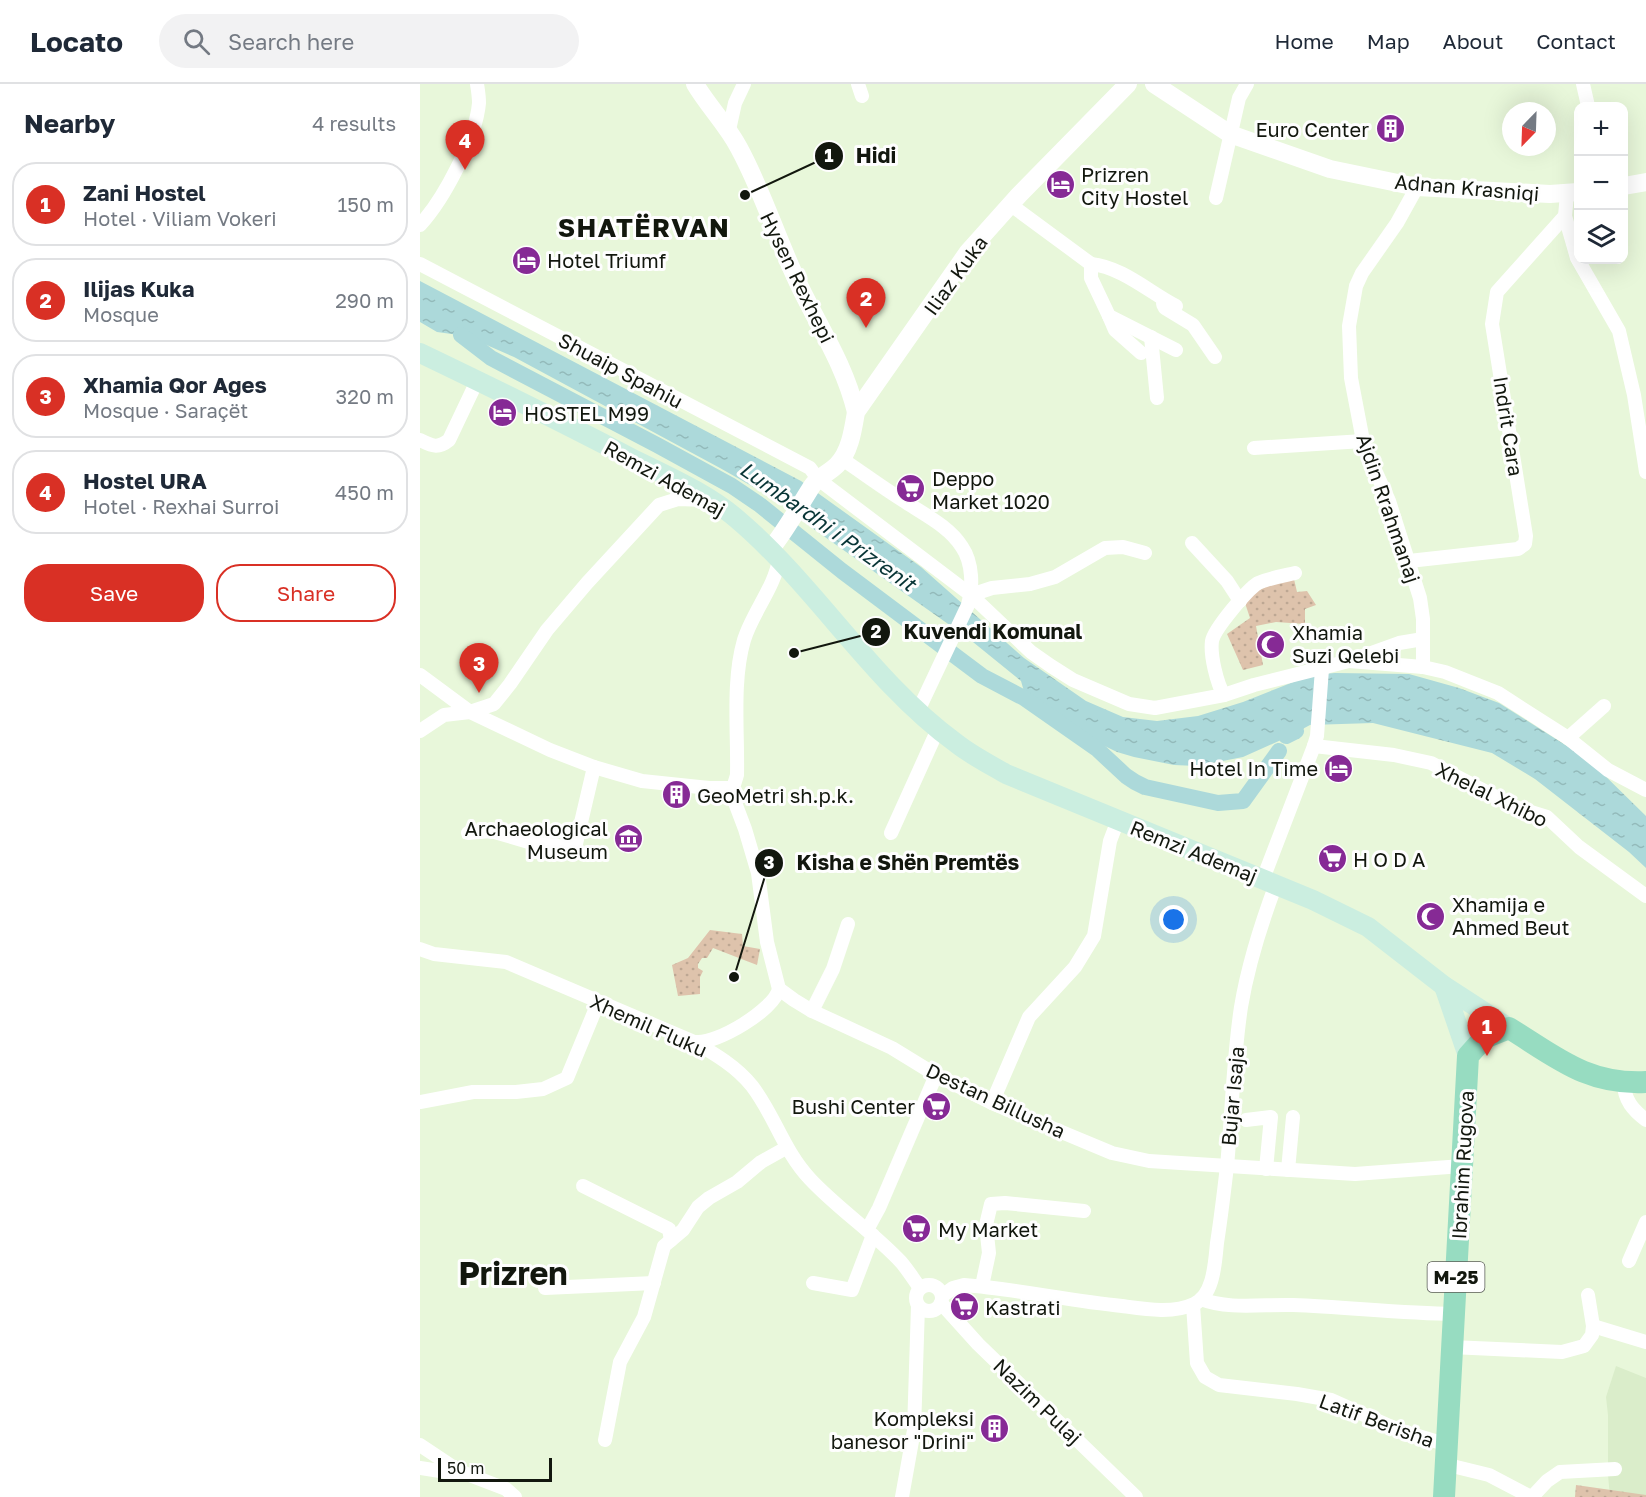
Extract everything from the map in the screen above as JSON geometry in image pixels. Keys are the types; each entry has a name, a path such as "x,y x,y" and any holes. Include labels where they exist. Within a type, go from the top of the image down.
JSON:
{"main road":[{"name":"Remzi Ademaj","path":"420,353 618,451 712,501 735,517 774,555 882,675 938,729 971,754 1006,774 1314,900 1368,927 1444,986 1509,1028"},
{"name":"Ibrahim Rugova","path":"1444,986 1468,1056 1444,1497"},
{"path":"1468,1056 1484,1038 1509,1028 1587,1074 1635,1082"}],"street":[{"path":"420,225 450,184 475,124 479,102 477,84"},
{"name":"Hysen Rexhepi","path":"695,84 729,130 741,151 793,273 849,385 856,412"},
{"path":"729,130 735,104 744,84"},
{"name":"Iliaz Kuka","path":"842,459 851,436 856,412 968,252 1075,136 1128,84"},
{"name":"Adnan Krasniqi","path":"1154,84 1230,134 1330,169 1417,187 1573,193"},
{"path":"1216,198 1239,98 1247,84"},
{"path":"1583,84 1587,102"},
{"path":"1628,185 1646,182"},
{"name":"Ajdin Rrahmanaj","path":"1417,187 1396,223 1371,258 1356,286 1349,336 1351,378 1363,441 1389,501 1420,598 1423,619 1423,668"},
{"path":"1573,193 1565,216 1577,258 1618,332 1640,394 1646,472"},
{"path":"1011,205 1091,264 1104,265 1176,306"},
{"name":"Indrit Cara","path":"1408,561 1518,549 1525,544 1526,536 1492,324 1497,292 1565,216"},
{"name":"Shuaip Spahiu","path":"420,264 810,468 816,482 970,600 1031,652 1073,680 1118,700 1155,708 1224,695 1254,685 1322,675 1349,661 1399,643 1423,639"},
{"path":"1091,264 1091,278 1115,330 1141,353"},
{"path":"1162,299 1166,308 1193,325 1215,357"},
{"path":"1109,316 1176,350"},
{"path":"1151,337 1157,398"},
{"path":"420,440 433,447 441,446 449,440 477,381"},
{"path":"1254,448 1363,441"},
{"path":"694,1042 709,1042 723,1036 768,1008 778,996 779,989 767,942 758,873 734,800 733,788 737,775 737,684 744,639 774,579 774,555 785,531 816,482 842,459 934,521 955,538 967,558 971,580 970,600 918,711"},
{"path":"420,731 444,714 470,712 494,704 547,630 659,505 678,499 712,501"},
{"path":"1192,543 1213,564 1240,601"},
{"path":"970,600 992,588 1044,581 1055,577 1106,548 1123,547 1145,553"},
{"path":"1224,695 1216,677 1212,639 1219,626 1249,590 1260,583 1295,573"},
{"path":"1349,661 1445,672 1498,693 1568,738 1608,770 1646,790"},
{"path":"420,675 470,712 550,750 594,767 642,781 709,788 733,788"},
{"path":"1269,882 1315,741 1322,675"},
{"path":"1568,738 1604,706"},
{"path":"891,833 938,729"},
{"name":"Xhelal Xhibo","path":"1315,741 1431,763 1515,807 1547,818 1579,848 1646,896"},
{"path":"468,833 491,831 532,843 575,848 594,767"},
{"path":"992,1103 1029,1017 1075,967 1094,936 1104,870 1110,841 1118,820"},
{"name":"Bujar Isaja","path":"1197,1302 1213,1274 1227,1166 1233,1066 1242,1005 1269,882"},
{"path":"812,1011 833,969 848,924"},
{"name":"Xhemil Fluku","path":"420,949 435,954 506,962 694,1042 718,1056 747,1080 766,1109 786,1148 811,1180 903,1264 920,1288"},
{"name":"Destan Billusha","path":"779,989 812,1011 892,1048 936,1075 992,1103 1112,1153 1149,1161 1355,1174 1462,1166"},
{"path":"420,1102 473,1092 516,1092 543,1089 567,1078 598,1003"},
{"path":"813,1283 852,1290 879,1208 936,1075"},
{"path":"1635,1082 1626,1099 1646,1120"},
{"path":"1246,1120 1270,1117 1266,1169"},
{"path":"1288,1170 1293,1117"},
{"path":"605,1440 620,1362 644,1317 664,1246 683,1230 698,1207 709,1198 737,1182 761,1162 786,1148"},
{"path":"583,1186 669,1229 671,1240"},
{"path":"982,1286 989,1253 986,1225 991,1204 1005,1203 1084,1211"},
{"path":"1629,1261 1646,1222"},
{"path":"545,1288 654,1283"},
{"path":"902,1497 914,1430 918,1306 916,1295 920,1288 927,1285 936,1286 942,1300"},
{"path":"918,1306 930,1311 937,1309 953,1288 964,1285 1147,1309 1170,1309 1197,1302 1216,1306 1293,1305 1365,1311 1454,1314"},
{"path":"1451,1347 1563,1352 1584,1346 1592,1335 1593,1326 1588,1295"},
{"name":"Nazim Pulaj","path":"942,1300 978,1344 1136,1497"},
{"name":"Latif Berisha","path":"1197,1302 1197,1363 1205,1377 1219,1385 1297,1394 1331,1401 1398,1430 1532,1497"},
{"path":"1593,1326 1646,1342"},
{"path":"420,1445 468,1476"},
{"path":"420,1468 468,1476 506,1490 515,1497"},
{"path":"1532,1497 1547,1481 1560,1472 1615,1469"}],"shaded area":[{"path":"1294,579 1297,592 1307,591 1316,605 1305,609 1305,624 1276,622 1256,626 1263,665 1243,670 1227,634 1250,618 1245,603 1250,597 1273,584"},
{"path":"710,930 742,934 743,946 760,949 757,965 713,948 707,958 702,958 698,964 698,968 703,971 700,977 700,994 678,996 672,965 688,958"},
{"path":"1616,1366 1646,1378 1646,1497 1610,1497 1606,1397"},
{"path":"1576,1485 1646,1495 1646,1497 1575,1497"}],"water":[{"name":"Lumbardhi i Prizrenit","path":"420,281 801,481 921,567 1024,658 1086,701 1123,717 1157,721 1198,716 1243,702 1311,675 1409,674 1459,688 1499,703 1589,760 1646,816 1646,868 1629,852 1535,779 1492,753 1373,723 1310,725 1297,732 1295,728 1282,734 1281,740 1243,757 1197,766 1174,765 1117,752 1084,736 1025,695 1021,681 968,638 773,498 514,357 466,336 437,332 420,322"}],"waterway":[{"name":"Lumbardhi i Prizrenit","path":"461,335 491,358 732,486 760,505 842,571 982,676 1024,698 1097,749 1135,782 1145,787 1218,803 1243,801 1279,751"},
{"path":"1286,736 1296,731"}],"place":[{"name":"Euro Center","path":"1390,129"},
{"name":"Hostel URA","path":"465,170"},
{"name":"Prizren City Hostel","path":"1060,185"},
{"name":"Hidi","path":"745,195"},
{"name":"Hotel Triumf","path":"526,260"},
{"name":"Ilijas Kuka","path":"866,328"},
{"name":"HOSTEL M99","path":"503,413"},
{"name":"Deppo Market 1020","path":"911,489"},
{"name":"Xhamia Suzi Qelebi","path":"1271,644"},
{"name":"Kuvendi Komunal","path":"794,653"},
{"name":"Xhamia Qor Ages","path":"479,693"},
{"name":"Hotel In Time","path":"1339,768"},
{"name":"GeoMetri sh.p.k.","path":"676,795"},
{"name":"Archaeological Museum","path":"629,839"},
{"name":"H O D A","path":"1332,859"},
{"name":"Xhamija e Ahmed Beut","path":"1431,916"},
{"name":"Kisha e Shën Premtës","path":"734,977"},
{"name":"Zani Hostel","path":"1487,1056"},
{"name":"Bushi Center","path":"936,1106"},
{"name":"My Market","path":"917,1229"},
{"name":"Kastrati","path":"964,1307"},
{"name":"Kompleksi banesor \"Drini\"","path":"995,1429"}],"district":[{"name":"SHATËRVAN","path":"644,227"},
{"name":"Prizren","path":"513,1273"}]}
